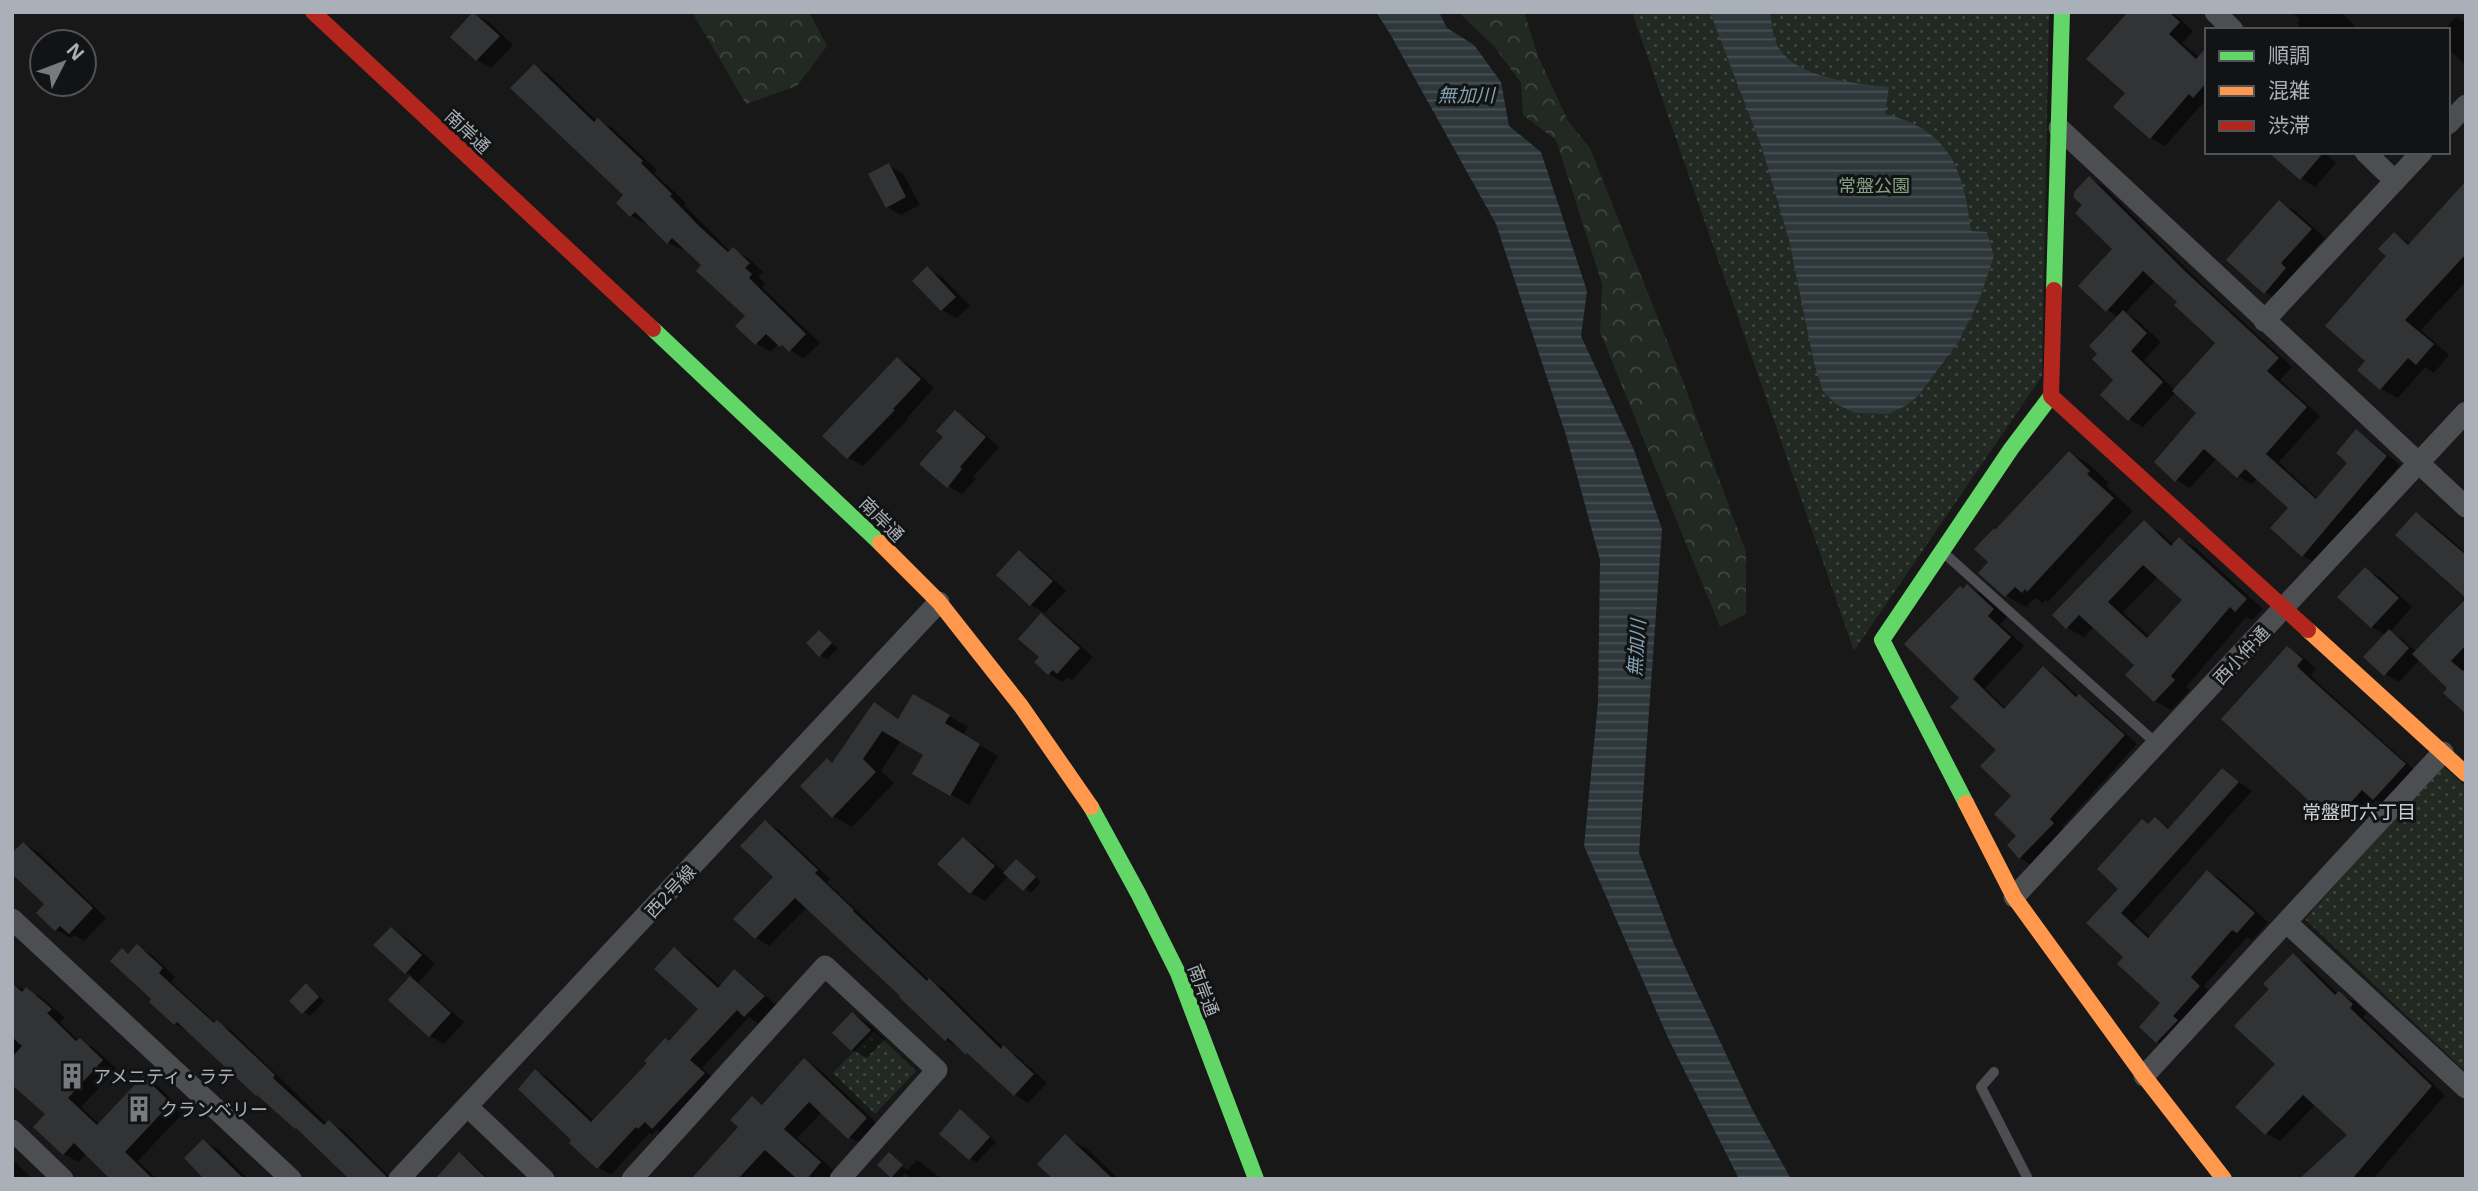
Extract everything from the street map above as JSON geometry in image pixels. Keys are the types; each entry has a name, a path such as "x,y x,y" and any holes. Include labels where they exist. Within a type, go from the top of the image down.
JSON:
{"street":[{"name":"南岸通","path":"313,12 832,497 939,602 1021,706 1090,806 1139,894 1178,973 1256,1179"},
{"path":"2062,12 2051,396 2011,449 1882,640 2014,897 2144,1076 2224,1179"},
{"path":"2215,12 2231,28"},
{"path":"2450,122 2466,104"},
{"path":"2059,128 2466,507"},
{"path":"2367,154 2395,181"},
{"path":"2264,321 2420,154"},
{"path":"2051,396 2286,607 2466,774"},
{"name":"西小仲通","path":"2014,897 2466,412"},
{"name":"西2号線","path":"399,1179 939,602"},
{"path":"2144,1076 2443,752"},
{"path":"12,919 291,1179"},
{"path":"2287,923 2466,1088"},
{"path":"632,1179 825,966 937,1070 840,1179"},
{"path":"468,1107 544,1179"},
{"path":"12,1130 63,1179"}],"lane":[{"path":"1942,551 2157,744"},
{"path":"1994,1072 1981,1087 2028,1179"}],"green space":[{"path":"692,12 809,12 827,46 797,86 746,104"},
{"path":"1458,12 1524,12 1538,56 1568,121 1590,148 1681,376 1746,552 1746,614 1720,627 1600,332 1602,284 1556,140 1523,115 1521,83 1494,46"},
{"name":"常盤公園","path":"1632,12 2049,12 2042,376 1854,651"},
{"path":"2442,765 2466,787 2466,1072 2305,919"},
{"path":"874,1031 916,1071 875,1114 833,1073"}],"water":[{"name":"無加川","path":"1376,12 1439,12 1447,28 1474,45 1501,82 1509,126 1541,152 1587,291 1581,336 1634,450 1662,529 1639,853 1674,944 1752,1109 1791,1179 1739,1179 1669,1040 1584,846 1598,702 1600,560 1566,435 1496,224"},
{"path":"1710,12 1770,12 1777,45 1798,65 1827,77 1889,87 1885,114 1925,130 1939,142 1958,171 1971,231 1987,232 1994,256 1979,300 1959,341 1919,395 1888,414 1855,413 1836,404 1823,391 1814,363 1789,240 1762,148"}],"building":[{"path":"473,12 500,36 476,61 450,37"},
{"path":"2128,12 2169,12 2180,22 2169,34 2196,59 2205,49 2205,84 2193,98 2189,94 2150,139 2113,107 2125,93 2086,59"},
{"path":"534,64 594,122 598,118 643,161 641,163 700,227 728,252 733,247 750,263 745,268 752,274 749,278 806,334 789,352 766,334 755,345 735,326 745,316 696,271 701,265 672,238 667,244 635,212 630,217 616,203 623,195 510,88"},
{"path":"2270,154 2322,154 2300,180"},
{"path":"889,163 906,197 886,208 868,174"},
{"path":"2089,176 2187,273 2279,358 2267,371 2307,407 2266,454 2316,499 2347,463 2336,453 2356,429 2387,456 2302,557 2270,528 2288,508 2245,469 2237,478 2204,449 2175,482 2154,462 2196,413 2172,391 2215,343 2174,305 2177,302 2143,271 2106,312 2078,286 2112,249 2075,213 2082,205 2074,198 2074,192"},
{"path":"2466,181 2466,254 2405,320 2434,344 2416,365 2408,358 2380,390 2357,370 2365,361 2325,326 2386,256 2378,249 2394,232 2408,245"},
{"path":"2279,200 2312,229 2281,263 2286,268 2264,294 2226,260"},
{"path":"927,266 956,297 941,311 912,281"},
{"path":"2123,310 2147,333 2131,351 2163,382 2128,421 2100,395 2113,380 2092,359 2097,354 2089,346"},
{"path":"897,357 921,379 847,459 822,436"},
{"path":"955,410 986,437 960,467 962,469 947,488 919,464 943,437 936,431"},
{"path":"2069,451 2090,471 2087,474 2114,498 2027,592 2025,589 2022,593 2015,587 2005,597 1978,573 1988,562 1974,549"},
{"path":"2416,512 2466,555 2466,598 2395,535"},
{"path":"2144,520 2171,546 2179,537 2247,599 2235,612 2230,607 2171,676 2175,680 2154,702 2125,675 2134,665 2079,615 2066,629 2052,615","holes":["2143,565 2182,600 2147,638 2108,602"]},
{"path":"1019,550 1053,581 1030,606 996,575"},
{"path":"2365,567 2399,598 2371,628 2337,597"},
{"path":"1967,584 1994,609 1988,616 2011,637 1973,679 2004,709 2043,666 2076,697 2079,694 2125,735 2050,819 2054,823 2019,859 2007,845 2016,836 1994,814 2011,796 1980,766 1996,750 1950,707 1959,698 1904,644 1960,586 1963,589"},
{"path":"2466,598 2466,645 2451,661 2463,671 2466,668 2466,714 2443,693 2447,688 2412,654"},
{"path":"1041,613 1080,648 1057,674 1053,670 1048,675 1034,662 1039,657 1018,639"},
{"path":"2389,629 2409,648 2384,676 2363,657"},
{"path":"819,630 832,643 819,657 806,643"},
{"path":"2287,646 2303,659 2297,666 2304,673 2406,764 2373,800 2362,790 2338,817 2329,809 2324,815 2221,719"},
{"path":"913,694 950,715 945,723 980,744 950,796 912,774 923,755 882,731 863,759 876,772 832,818 800,786 827,758 832,763 874,702 898,719"},
{"path":"2222,768 2239,782 2121,913 2148,938 2207,870 2255,913 2237,933 2232,930 2191,977 2200,986 2173,1016 2178,1020 2156,1043 2139,1027 2160,1003 2117,964 2123,957 2086,923 2118,889 2097,869 2142,819 2148,824 2155,817 2168,829"},
{"path":"765,820 818,870 815,873 853,911 927,981 929,978 1001,1049 1003,1045 1034,1074 1014,1096 967,1053 966,1055 948,1038 945,1041 795,898 755,939 733,919 773,877 740,846"},
{"path":"963,837 995,866 970,894 937,864"},
{"path":"23,842 93,908 69,934 60,926 55,931 36,913 44,904 12,874 12,853"},
{"path":"1016,859 1036,877 1023,891 1003,873"},
{"path":"391,927 422,955 405,974 373,945"},
{"path":"137,944 163,968 159,973 214,1023 217,1020 275,1075 273,1078 324,1125 329,1120 386,1179 349,1179 177,1022 174,1025 149,1002 151,999 110,961 122,948 128,954"},
{"path":"674,947 718,988 734,969 765,996 744,1017 737,1010 690,1060 705,1073 652,1129 645,1122 638,1129 636,1127 597,1169 518,1089 535,1069 591,1122 647,1063 644,1061 665,1038 669,1041 698,1009 654,969"},
{"path":"2293,953 2335,995 2339,991 2353,1004 2350,1008 2432,1086 2352,1179 2299,1179 2347,1135 2303,1095 2265,1135 2235,1107 2275,1064 2234,1026 2269,989 2263,984"},
{"path":"410,976 451,1013 429,1037 388,1000"},
{"path":"12,983 22,992 26,987 52,1009 47,1013 76,1041 80,1038 103,1060 68,1098 97,1125 143,1076 171,1103 125,1152 153,1179 110,1179 74,1143 63,1155 33,1127 45,1114 12,1085 12,1057 22,1046 12,1037"},
{"path":"306,983 319,997 302,1014 289,1001"},
{"path":"852,1012 871,1030 851,1051 832,1033"},
{"path":"804,1058 867,1118 848,1139 809,1102 784,1129 821,1162 807,1179 797,1179 765,1150 738,1179 691,1179 738,1127 730,1120 752,1096 762,1105"},
{"path":"960,1109 990,1137 969,1160 939,1134"},
{"path":"1065,1134 1113,1179 1053,1179 1037,1164"},
{"path":"203,1139 244,1179 204,1179 184,1158"},
{"path":"459,1152 487,1179 435,1179"},
{"path":"889,1152 903,1165 891,1178 877,1165"}],"traffic: fast":[{"path":"2054,290 2062,12"},
{"path":"653,329 880,543"},
{"path":"1966,803 1882,640 2011,449 2051,396"},
{"path":"1091,807 1178,973 1256,1179"}],"traffic: slow":[{"path":"880,543 939,602 1021,706 1091,807"},
{"path":"2308,630 2466,774"},
{"path":"1966,803 2014,897 2144,1076 2224,1179"}],"traffic: jam":[{"path":"313,12 653,329"},
{"path":"2054,290 2051,396 2308,630"}],"place":[{"name":"アメニティ・ラテ","path":"72,1076"},
{"name":"クランベリー","path":"139,1109"}],"district":[{"name":"常盤町六丁目","path":"2359,812"}]}
